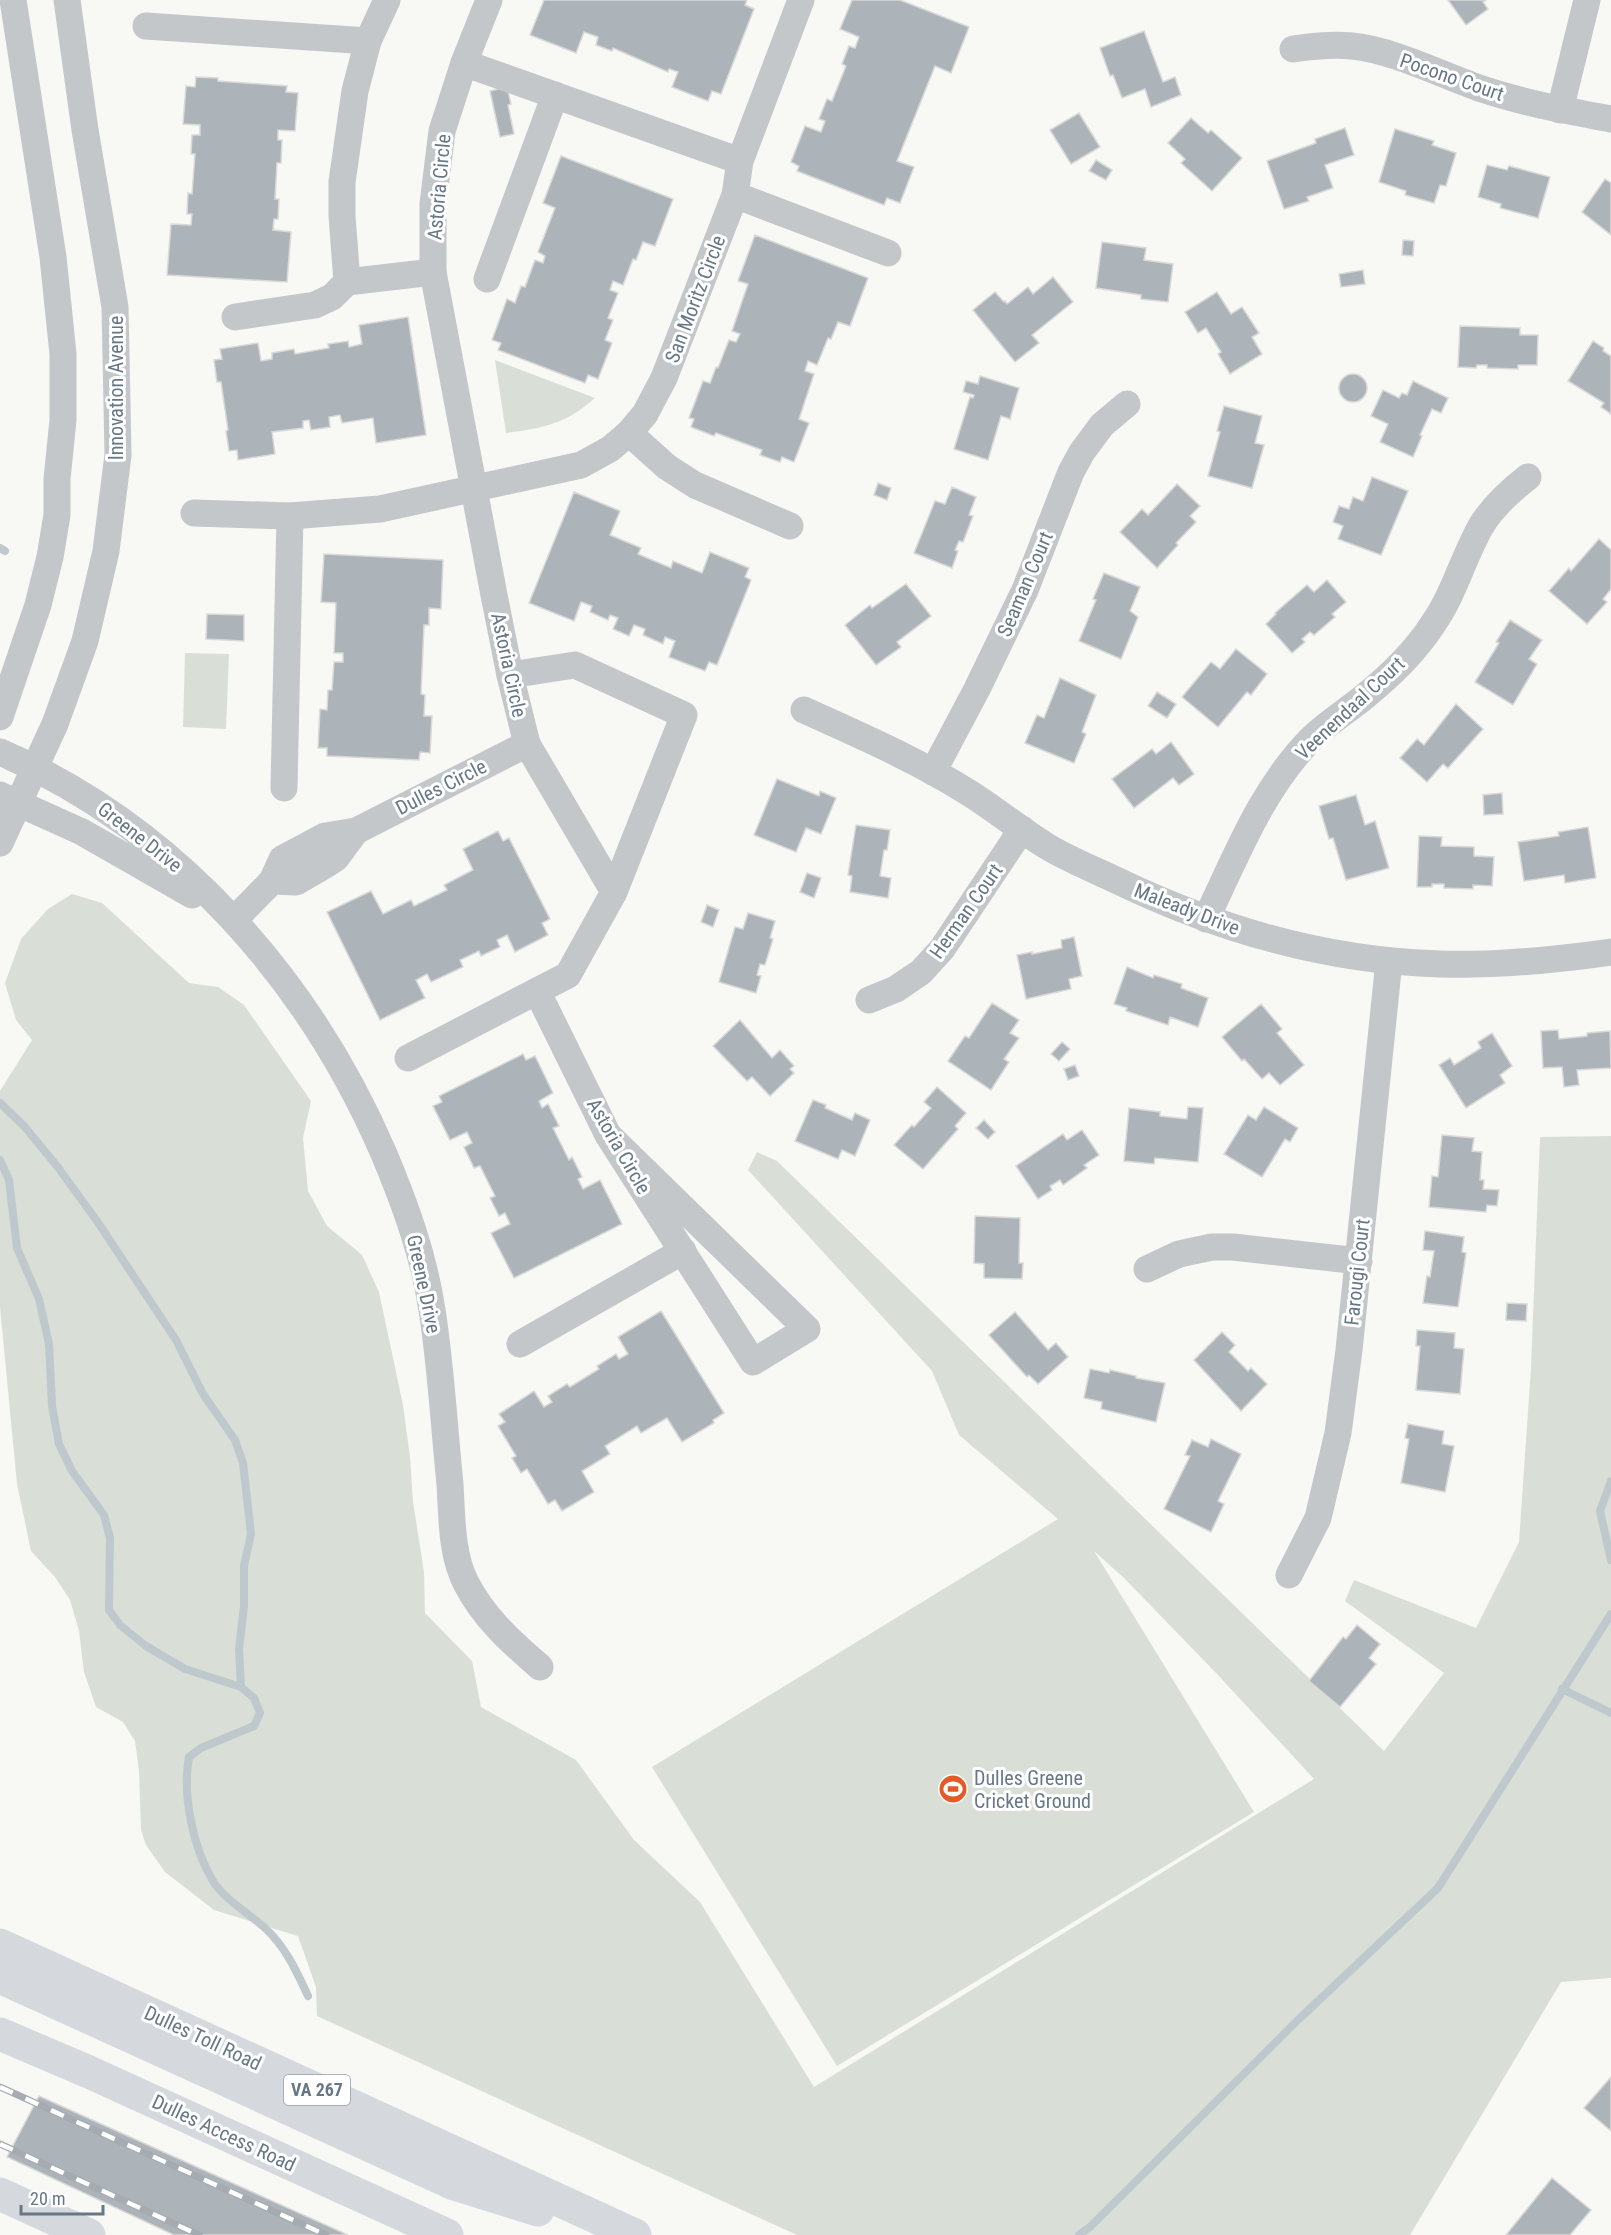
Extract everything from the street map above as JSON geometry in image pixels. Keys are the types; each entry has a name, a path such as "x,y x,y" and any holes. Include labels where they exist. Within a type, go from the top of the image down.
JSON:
{"highway":[{"name":"Dulles Toll Road","path":"0,1945 635,2235"},
{"path":"0,1977 454,2184 620,2235"},
{"name":"Dulles Access Road","path":"0,2034 99,2076 447,2235"},
{"path":"0,2194 89,2235"}],"street":[{"path":"0,717 38,605 50,557 57,515 57,479 63,420 63,354 53,256 13,0"},
{"name":"Innovation Avenue","path":"0,843 10,800 35,767 55,724 87,631 105,550 118,454 115,307 85,130 67,0"},
{"path":"347,282 342,182 355,91 368,41 387,0"},
{"name":"Astoria Circle","path":"489,0 464,63 442,131 433,204 433,272 510,675 527,744 614,892"},
{"name":"San Moritz Circle","path":"194,513 290,516 380,509 581,465 610,449 629,433 645,414 664,378 735,195 740,160 801,0"},
{"path":"1560,110 1587,0"},
{"path":"146,26 368,41"},
{"name":"Pocono Court","path":"1293,49 1318,45 1353,46 1383,53 1484,90 1560,110 1611,119"},
{"path":"464,63 740,160"},
{"path":"487,279 555,95"},
{"path":"735,195 888,253"},
{"path":"234,316 315,305 332,297 347,282 433,272"},
{"name":"Seaman Court","path":"933,772 977,689 1025,590 1071,472 1082,452 1102,425 1127,404"},
{"path":"629,433 666,467 695,485 790,526"},
{"name":"Veenendaal Court","path":"1206,919 1266,795 1280,774 1310,740 1394,671 1426,633 1453,590 1482,525 1503,497 1528,477"},
{"path":"284,788 290,516"},
{"path":"408,1058 568,975 614,892 684,715 575,665 510,675"},
{"name":"Maleady Drive","path":"804,710 888,748 966,790 1049,848 1162,902 1206,919 1273,940 1389,961 1440,964 1545,961 1611,952"},
{"name":"Dulles Circle","path":"234,920 272,881 297,882 336,858 356,831 527,744"},
{"path":"0,752 35,767"},
{"name":"Greene Drive","path":"35,767 88,797 131,827 162,852 234,920 283,981 326,1043 371,1125 399,1189 410,1221 432,1309 455,1549 465,1581 484,1614 509,1641 540,1667"},
{"name":"Greene Drive","path":"10,800 82,832 234,920"},
{"name":"Herman Court","path":"869,1000 896,989 921,972 942,949 1022,829"},
{"name":"Farougi Court","path":"1289,1575 1318,1518 1338,1433 1359,1261 1389,961"},
{"name":"Astoria Circle","path":"537,991 608,1135 753,1362 807,1329 608,1135"},
{"path":"1147,1269 1179,1254 1212,1247 1233,1247 1359,1261"},
{"path":"519,1344 683,1251"}],"shaded area":[{"path":"495,360 595,398 574,414 554,423 506,433"},
{"path":"185,653 229,654 226,729 183,727"},
{"path":"72,894 102,903 189,983 218,987 244,1005 311,1101 303,1138 308,1191 327,1226 362,1255 379,1292 403,1405 413,1502 424,1572 425,1613 472,1661 481,1707 576,1760 634,1840 700,1902 814,2087 1314,1779 1217,1674 1123,1577 1094,1551 1254,1812 837,2066 652,1767 1058,1519 959,1435 932,1371 748,1170 757,1152 777,1161 1384,1751 1444,1673 1345,1601 1354,1580 1476,1628 1519,1542 1531,1368 1540,1137 1611,1136 1611,1978 1561,1982 1410,2235 797,2235 317,2016 316,1987 298,1936 214,1910 165,1872 146,1845 141,1830 139,1771 135,1741 123,1722 96,1707 84,1672 79,1631 70,1600 55,1577 31,1551 17,1484 0,1307 0,1091 32,1040 16,1020 5,983 21,939 48,909"}],"building":[{"path":"544,0 747,0 745,5 754,9 721,94 712,91 708,101 672,87 678,72 669,69 668,72 613,48 612,51 596,45 598,37 584,32 576,53 530,35"},
{"path":"852,0 900,0 969,27 951,73 935,66 897,161 914,167 900,203 887,198 884,205 797,171 799,166 791,162 805,126 821,132 825,121 819,119 827,99 832,101 846,66 842,64 849,46 855,48 859,37 840,29"},
{"path":"1448,0 1486,0 1483,2 1488,9 1466,25"},
{"path":"1144,31 1163,82 1175,77 1181,95 1151,107 1145,89 1122,98 1113,75 1110,76 1100,48"},
{"path":"196,77 218,78 218,81 287,86 286,92 298,93 295,131 278,130 278,140 282,140 281,163 277,163 275,199 279,199 278,219 274,219 273,230 291,232 287,282 167,275 171,224 191,225 192,214 187,214 188,193 192,194 195,154 191,154 192,135 200,135 200,125 183,124 186,86 195,87"},
{"path":"507,87 514,134 500,137 490,91"},
{"path":"1079,113 1100,147 1071,164 1050,130"},
{"path":"1191,118 1208,133 1211,130 1242,158 1212,191 1181,163 1185,159 1168,143"},
{"path":"1345,128 1354,155 1325,165 1333,188 1307,197 1309,201 1284,209 1267,161 1316,143 1315,139"},
{"path":"1395,129 1434,141 1432,145 1456,153 1446,186 1440,185 1434,203 1405,195 1406,191 1379,182"},
{"path":"561,156 673,199 655,246 643,242 636,260 633,259 623,285 613,281 610,290 618,293 608,318 613,320 605,340 612,343 598,379 588,375 585,383 498,350 501,343 492,340 507,299 515,303 521,286 525,287 535,260 543,263 545,256 538,252 555,208 543,203"},
{"path":"1096,160 1112,170 1106,180 1089,171"},
{"path":"1487,165 1507,170 1509,166 1550,177 1538,218 1500,208 1501,204 1478,197"},
{"path":"1605,179 1611,183 1611,235 1582,212"},
{"path":"755,235 868,278 850,326 838,322 831,339 828,338 817,365 808,361 805,371 814,374 799,419 809,423 794,462 782,457 780,462 760,455 762,450 716,433 714,436 691,427 694,419 689,418 703,381 710,383 729,340 736,342 740,334 732,331 748,284 738,281"},
{"path":"1403,240 1414,241 1413,256 1402,255"},
{"path":"1102,242 1146,248 1144,260 1173,264 1168,302 1141,299 1141,295 1096,288"},
{"path":"1363,270 1365,284 1341,287 1339,274"},
{"path":"1053,277 1073,302 1032,335 1039,343 1015,362 973,310 995,292 1007,304 1028,287 1033,294"},
{"path":"1217,292 1231,314 1242,307 1259,333 1252,337 1262,354 1230,374 1218,354 1221,352 1206,328 1198,333 1185,312"},
{"path":"408,317 426,435 376,443 373,418 342,423 340,415 329,417 330,427 311,430 309,420 303,421 303,428 272,432 275,454 238,460 237,450 229,451 221,382 217,382 214,360 222,359 220,349 258,343 261,361 272,359 272,353 294,349 295,354 329,348 328,344 348,341 349,347 362,344 359,325"},
{"path":"1460,326 1520,328 1520,335 1538,335 1537,365 1518,365 1518,369 1487,368 1487,365 1477,365 1476,368 1458,367"},
{"path":"1593,341 1611,356 1611,414 1601,407 1604,403 1568,381"},
{"path":"1353,374 1363,378 1367,388 1363,398 1353,402 1343,398 1339,388 1343,378"},
{"path":"980,376 1019,388 1010,419 1001,416 988,460 954,449 970,397 973,398 974,395 963,392 966,381 978,384"},
{"path":"1413,381 1448,398 1441,413 1432,409 1413,457 1380,442 1388,424 1371,416 1383,390 1399,398 1402,393 1407,395"},
{"path":"1224,406 1262,416 1255,443 1264,445 1252,488 1208,476 1220,432 1217,431"},
{"path":"1372,477 1408,491 1381,555 1338,539 1343,526 1333,522 1339,506 1349,509 1353,497 1363,501"},
{"path":"878,483 891,488 887,500 874,495"},
{"path":"1177,484 1200,506 1190,516 1196,522 1157,568 1120,532 1142,509 1148,515"},
{"path":"952,487 976,497 969,515 973,516 963,542 959,541 955,550 958,551 952,568 914,553 935,501 945,504"},
{"path":"574,492 620,511 610,535 641,548 638,554 671,568 673,561 702,573 710,552 749,568 745,577 751,580 717,665 709,662 705,671 669,657 675,641 665,637 663,644 643,635 645,629 634,625 629,636 613,629 618,618 610,615 608,620 590,612 592,606 581,602 574,621 529,603"},
{"path":"1599,539 1611,550 1611,589 1603,599 1607,602 1587,624 1549,591 1569,568 1571,571"},
{"path":"324,554 443,560 441,609 429,608 429,625 424,625 421,694 425,695 424,716 432,716 430,753 420,752 419,760 327,756 327,748 318,748 320,709 327,710 328,690 332,690 334,662 343,662 343,653 334,653 336,603 321,602"},
{"path":"1104,573 1140,587 1130,611 1138,617 1121,659 1079,641 1096,600 1093,599"},
{"path":"1327,580 1346,602 1332,614 1335,617 1314,635 1310,632 1302,639 1305,642 1292,653 1266,624 1307,585 1314,592"},
{"path":"906,584 931,616 897,642 901,647 876,665 845,625 870,605 872,608"},
{"path":"207,614 244,615 244,641 206,639"},
{"path":"1510,620 1542,640 1529,659 1537,664 1513,705 1475,682"},
{"path":"1236,649 1267,674 1251,695 1247,692 1218,727 1182,697 1211,662 1220,669"},
{"path":"1060,678 1096,695 1082,732 1086,734 1074,763 1025,743 1037,715 1044,718"},
{"path":"1157,692 1176,704 1167,718 1148,706"},
{"path":"1456,704 1483,729 1448,768 1443,764 1427,782 1400,758 1417,739 1424,745"},
{"path":"1171,742 1194,774 1179,785 1173,778 1134,808 1112,779 1152,749 1156,754"},
{"path":"777,779 819,796 820,791 836,798 821,834 806,828 796,852 754,835"},
{"path":"1502,793 1503,814 1484,815 1483,795"},
{"path":"1356,795 1365,825 1375,821 1389,868 1346,880 1333,838 1329,839 1319,806"},
{"path":"856,825 890,830 880,876 891,878 888,898 850,892 852,876 848,875"},
{"path":"1588,827 1596,878 1565,883 1564,875 1524,881 1518,842 1559,836 1558,832"},
{"path":"498,831 503,841 509,838 550,919 542,923 548,935 515,952 507,935 497,940 500,947 481,956 479,951 460,960 463,967 431,982 427,974 416,980 425,998 380,1020 327,912 371,891 383,914 411,900 414,906 447,890 444,885 473,870 463,849"},
{"path":"1419,836 1442,837 1441,846 1474,847 1474,856 1494,857 1492,886 1473,885 1473,889 1444,888 1444,884 1432,884 1432,887 1417,887"},
{"path":"807,873 821,878 814,898 800,892"},
{"path":"707,905 719,910 713,927 701,922"},
{"path":"748,913 775,921 770,938 773,939 765,965 760,964 757,975 761,976 756,993 719,982 735,927 743,929"},
{"path":"1074,937 1082,976 1069,979 1071,989 1026,999 1017,955 1062,948 1061,940"},
{"path":"1127,967 1153,978 1154,975 1182,984 1181,988 1208,998 1198,1027 1170,1017 1168,1025 1126,1011 1127,1008 1114,1004"},
{"path":"992,1003 1019,1020 1010,1033 1019,1038 1004,1059 1009,1062 991,1090 948,1061 965,1036 969,1038"},
{"path":"1261,1004 1282,1029 1277,1033 1304,1065 1280,1085 1269,1073 1262,1079 1244,1059 1242,1061 1222,1037"},
{"path":"740,1020 772,1058 780,1050 794,1066 790,1069 794,1073 770,1096 752,1077 747,1081 713,1046"},
{"path":"1558,1030 1559,1039 1610,1031 1611,1068 1577,1070 1579,1085 1564,1087 1562,1067 1543,1068 1541,1031"},
{"path":"1492,1033 1512,1066 1500,1075 1505,1083 1466,1108 1439,1065 1450,1058 1454,1065 1481,1048 1478,1042"},
{"path":"1062,1042 1070,1049 1059,1061 1051,1054"},
{"path":"523,1054 526,1060 535,1056 553,1093 539,1101 542,1108 548,1104 559,1126 553,1128 569,1160 572,1157 582,1177 578,1179 583,1189 600,1180 622,1224 514,1278 491,1233 510,1224 505,1213 499,1216 490,1198 495,1196 480,1166 474,1168 464,1147 472,1143 467,1132 450,1140 433,1106 442,1102 439,1096"},
{"path":"1075,1065 1079,1076 1068,1080 1064,1069"},
{"path":"937,1087 966,1113 955,1126 958,1129 923,1169 894,1145 931,1108 924,1102"},
{"path":"813,1100 852,1120 855,1113 870,1120 855,1156 842,1150 838,1159 795,1141"},
{"path":"1188,1107 1203,1108 1198,1162 1155,1158 1154,1164 1124,1161 1129,1108 1160,1112 1160,1116 1187,1119"},
{"path":"1264,1107 1298,1128 1290,1142 1285,1139 1262,1177 1224,1154 1248,1115 1256,1120"},
{"path":"984,1120 995,1132 988,1139 976,1128"},
{"path":"1082,1130 1099,1155 1084,1165 1087,1168 1063,1185 1060,1180 1050,1186 1052,1190 1038,1199 1016,1166 1063,1134 1067,1140"},
{"path":"1442,1135 1474,1138 1472,1151 1482,1152 1480,1180 1484,1180 1483,1189 1499,1190 1497,1206 1487,1205 1486,1212 1429,1207 1432,1176 1438,1177"},
{"path":"975,1216 1020,1218 1019,1263 1023,1263 1022,1279 984,1278 984,1264 974,1263"},
{"path":"1425,1231 1464,1237 1462,1252 1466,1253 1458,1307 1423,1303 1434,1251 1423,1250"},
{"path":"1507,1303 1527,1304 1526,1321 1506,1320"},
{"path":"661,1311 724,1413 713,1420 714,1423 682,1442 667,1418 641,1433 637,1426 605,1446 610,1454 582,1471 594,1492 562,1511 555,1500 548,1504 527,1469 521,1473 512,1458 516,1456 498,1426 505,1422 499,1414 534,1391 544,1407 552,1402 548,1396 567,1384 570,1387 599,1369 597,1366 616,1354 619,1359 628,1354 618,1337"},
{"path":"1015,1312 1048,1350 1056,1343 1068,1357 1038,1384 1029,1375 1027,1377 989,1335"},
{"path":"1417,1330 1455,1333 1454,1348 1464,1349 1460,1394 1416,1390 1420,1346 1416,1346"},
{"path":"1222,1332 1235,1345 1229,1352 1248,1371 1251,1368 1267,1384 1241,1411 1194,1360"},
{"path":"1090,1369 1109,1373 1110,1370 1136,1376 1136,1378 1165,1383 1156,1422 1101,1409 1102,1402 1084,1398"},
{"path":"1408,1424 1444,1431 1442,1444 1454,1446 1445,1492 1401,1483 1409,1439 1405,1438"},
{"path":"1211,1439 1241,1454 1218,1501 1224,1504 1211,1532 1164,1509 1190,1456 1185,1455 1192,1440 1208,1447"},
{"path":"1357,1625 1380,1644 1369,1658 1376,1664 1340,1707 1309,1681 1343,1637 1346,1639"},
{"path":"1611,2077 1611,2131 1584,2108"},
{"path":"39,2096 348,2235 174,2235 7,2157"},
{"path":"1552,2178 1591,2210 1570,2235 1506,2235"}],"waterway":[{"path":"0,548 5,551"},
{"path":"0,1103 24,1126 57,1166 97,1221 176,1340 203,1394 235,1440 243,1463 251,1534 244,1566 244,1606 239,1649 241,1687"},
{"path":"0,1160 9,1180 17,1248 39,1299 49,1344 52,1406 59,1444 72,1471 104,1515 110,1538 109,1610 120,1625 146,1646 185,1669 241,1687 254,1698 260,1713 254,1726 201,1748 189,1757 187,1788 191,1821 200,1853 217,1887 278,1942 308,1996"},
{"path":"1611,1481 1600,1511 1611,1560"},
{"path":"1079,2235 1090,2227 1299,2019 1438,1888 1611,1614"},
{"path":"1562,1689 1611,1713"}],"railway":[{"path":"0,2087 326,2235"},
{"path":"0,2144 199,2235"}],"place":[{"name":"Dulles Greene Cricket Ground","path":"953,1789"}]}
